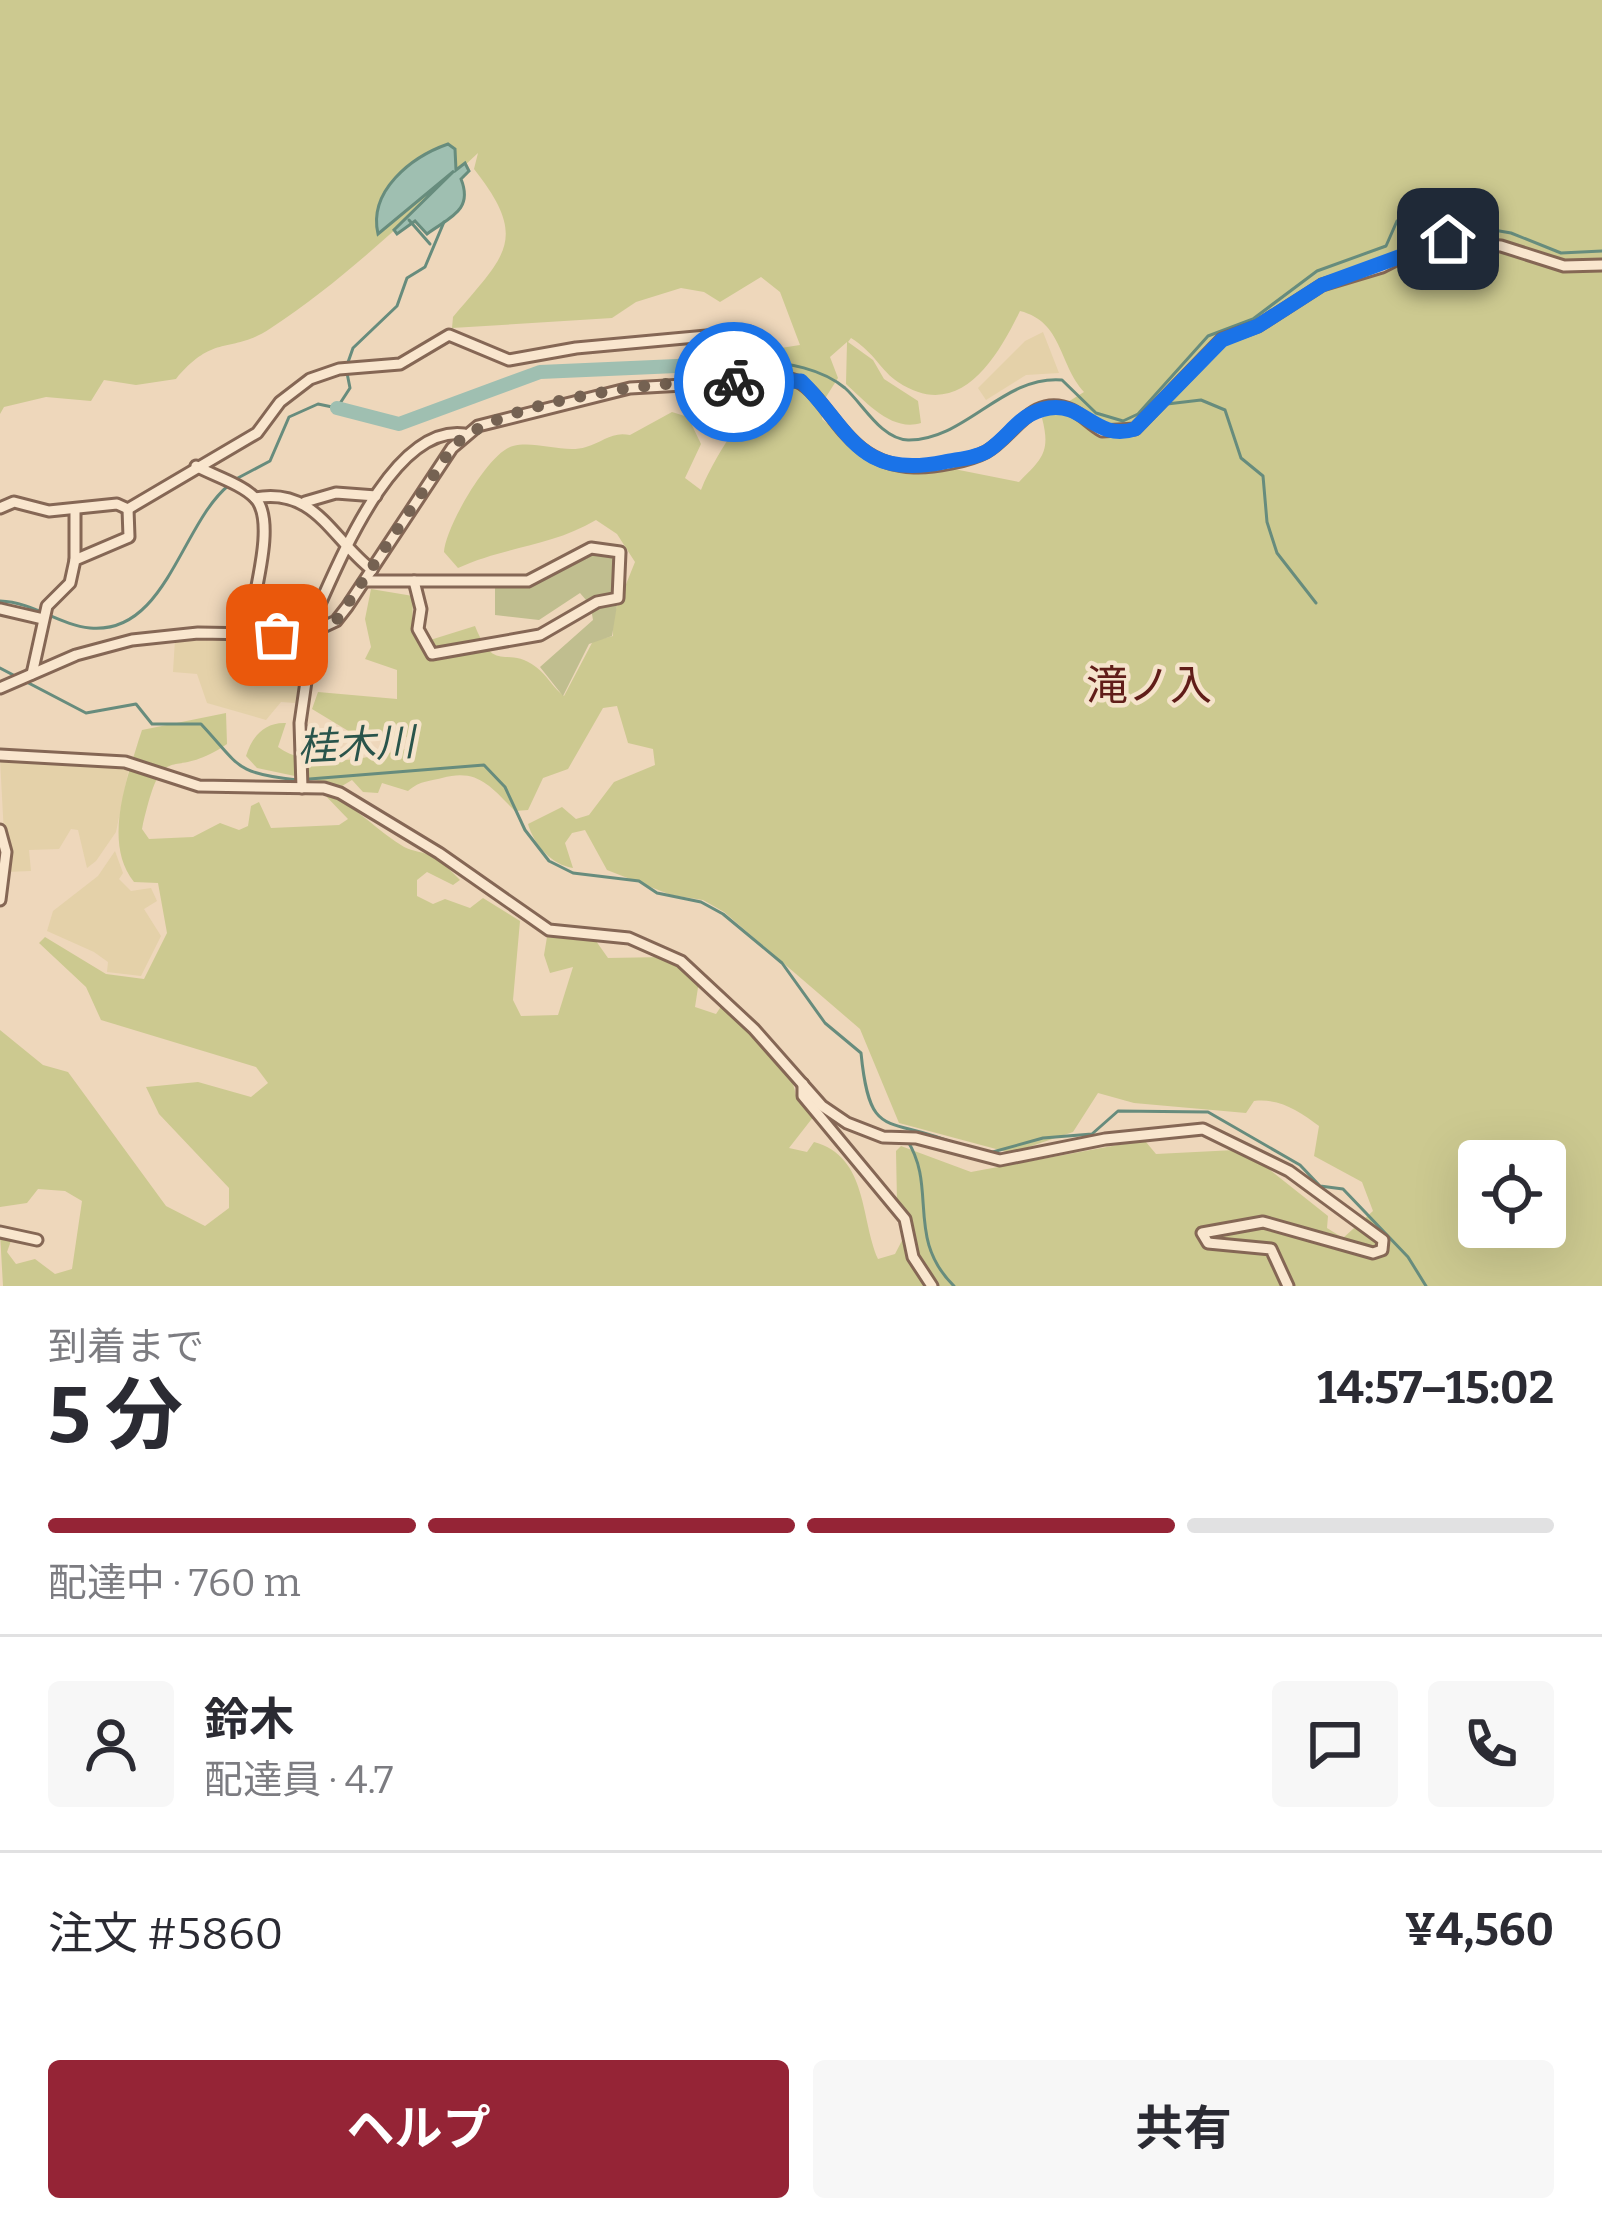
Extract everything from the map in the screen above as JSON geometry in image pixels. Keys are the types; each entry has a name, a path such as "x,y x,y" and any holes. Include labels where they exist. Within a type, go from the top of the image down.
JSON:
{"street":[{"path":"302,782 300,723 309,634 344,549 405,458 451,432 464,434 528,410 630,388 801,381 848,440 890,462 921,466 985,453 1021,418 1046,408 1076,412 1102,431 1135,429 1222,340 1258,326 1322,285 1382,266 1433,241 1501,247 1564,266 1602,265"},
{"path":"128,508 257,433 289,393 310,379 339,369 400,364 449,335 509,360 752,333 754,380"},
{"path":"0,699 3,687 26,676 132,640 309,634 336,621 464,434"},
{"path":"196,466 255,497 289,495 305,502 324,517 344,549 372,571"},
{"path":"305,502 336,493 376,496"},
{"path":"248,635 256,570 268,531 255,497"},
{"path":"0,508 21,502 49,511 117,504 128,508"},
{"path":"75,560 129,537 128,508"},
{"path":"26,676 45,614 70,584 75,509"},
{"path":"365,581 414,581 528,581 591,548 620,552 618,598 596,602 553,631 479,648 432,654 418,629 422,609 414,581"},
{"path":"0,609 45,614"},
{"path":"0,755 125,762 200,786 302,782 340,794 439,853 549,930 629,938 681,961 754,1029 829,1112 862,1130 916,1138 982,1160 1028,1157 1170,1130 1219,1135 1289,1171 1383,1240 1382,1250 1372,1253 1263,1222 1202,1233 1208,1243 1271,1249 1288,1286"},
{"path":"0,830 6,852 0,900"},
{"path":"802,1084 803,1096 905,1219 913,1257 932,1286"},
{"path":"0,1232 37,1240"}],"shaded area":[{"path":"0,0 1602,0 1602,1286 3,1286 0,1233 12,1238 7,1252 16,1264 35,1259 55,1274 72,1269 82,1201 65,1191 38,1189 27,1203 0,1207 0,1030 43,1065 68,1072 166,1206 205,1226 229,1208 229,1188 159,1114 146,1087 198,1082 251,1097 268,1083 256,1067 101,1020 86,987 39,943 45,937 106,974 144,979 167,933 158,883 134,882 120,849 119,831 142,730 226,713 227,744 163,770 156,781 142,829 149,839 193,837 220,823 239,830 248,826 251,806 259,802 271,828 339,825 348,819 321,791 332,796 404,847 438,860 460,880 453,885 427,872 417,880 417,896 433,904 445,899 470,908 483,898 520,921 513,1000 521,1016 558,1015 573,967 550,973 544,955 547,937 596,941 608,958 665,957 699,981 695,1007 716,1014 722,1005 787,1072 796,1098 814,1116 789,1148 807,1152 814,1142 844,1161 860,1190 878,1259 895,1254 909,1227 897,1202 896,1151 901,1146 971,1172 1134,1142 1146,1142 1156,1154 1235,1150 1265,1166 1328,1216 1327,1228 1343,1238 1373,1211 1362,1182 1314,1156 1319,1126 1272,1102 1254,1101 1246,1113 1134,1103 1098,1093 1073,1132 1011,1153 899,1123 860,1029 724,912 703,900 671,895 607,870 585,830 572,833 565,843 573,868 558,863 539,846 528,824 562,807 576,819 589,815 614,782 655,765 653,749 628,743 617,706 603,708 568,769 543,778 528,810 515,811 483,782 465,776 424,782 408,791 382,783 378,793 363,792 352,780 342,786 257,768 246,756 260,732 278,723 286,723 278,747 308,759 344,760 413,747 412,737 360,738 312,709 318,692 397,699 397,670 365,659 371,647 365,619 371,589 413,596 412,631 427,641 475,626 495,655 526,661 564,696 593,641 613,636 612,619 635,562 617,534 596,520 562,536 458,568 444,552 452,526 481,475 503,451 522,445 586,447 630,435 672,412 688,417 701,444 685,478 701,490 749,405 768,350 800,345 780,292 761,277 720,302 704,292 681,288 636,302 612,318 452,328 453,317 486,278 504,246 502,213 474,169 478,153 352,267 257,336 213,349 176,379 136,385 104,380 91,401 46,397 4,407 0,414","holes":["1020,311 1034,316 1052,334 1084,392 1042,418 1042,454 1019,482 954,469 897,469 867,457 822,419 826,397 838,378 830,357 847,342 846,384 890,420 921,423 918,401 884,379 873,360 848,342 851,338 898,382 939,395 957,390 987,366"]},
{"path":"448,144 455,149 456,170 465,163 469,171 461,179 464,199 457,213 427,234 415,221 397,234 394,230 454,171 378,234 380,204 395,178"},
{"path":"1043,332 1059,373 1026,375 986,400 978,388 1025,341"},
{"path":"591,551 618,554 615,594 586,600 580,593 539,620 495,615 495,584 528,584"},
{"path":"618,599 612,636 589,644 563,696 540,667 593,620 591,608"},
{"path":"239,638 240,651 274,653 275,638 306,643 295,703 281,702 266,720 207,703 197,674 173,672 175,639"},
{"path":"0,759 129,768 116,832 96,861 87,868 78,830 71,829 59,849 29,850 31,871 6,872"},
{"path":"115,851 123,873 119,879 131,891 151,888 157,901 144,909 161,936 141,976 107,972 108,962 94,952 47,931 53,911 98,876"}],"waterway":[{"path":"758,362 792,365 826,376 845,388 889,434 908,440 948,430 1002,397 1041,381 1062,380 1096,413 1123,421 1138,414 1208,336 1253,319 1317,271 1386,246 1397,221 1407,215 1511,233 1561,253 1602,251"},
{"path":"409,220 430,244"},
{"path":"236,479 270,461 289,417 318,404 337,408 350,388 346,368 353,348 397,306 407,278 425,267 444,222"},
{"path":"337,408 399,424 540,372 745,363"},
{"path":"1167,404 1201,400 1225,410 1241,458 1263,476 1267,522 1277,553 1316,603"},
{"path":"0,601 79,626 116,625 137,614 155,596 212,503 229,485"},
{"name":"桂木川","path":"0,668 86,713 136,704 152,724 201,724 240,766 261,774 297,780 484,765 505,787 525,830 549,861 573,873 639,881 657,893 701,902 723,914 782,963 825,1023 861,1053 877,1114 898,1126 956,1144"},
{"path":"989,1153 1043,1138 1092,1134 1118,1111 1208,1112 1300,1165 1320,1186 1343,1189 1408,1257 1426,1286"},
{"path":"907,1140 921,1176 930,1250 954,1286"}],"way so far":[{"path":"277,635 306,635 336,621 452,448 478,426 630,388 734,382"}],"district":[{"name":"滝ノ入","path":"1149,686"}],"route":[{"path":"734,382 801,381 848,440 877,457 908,466 985,453 1021,418 1046,408 1068,409 1102,431 1124,433 1135,429 1222,340 1258,326 1322,285 1448,239"}]}
